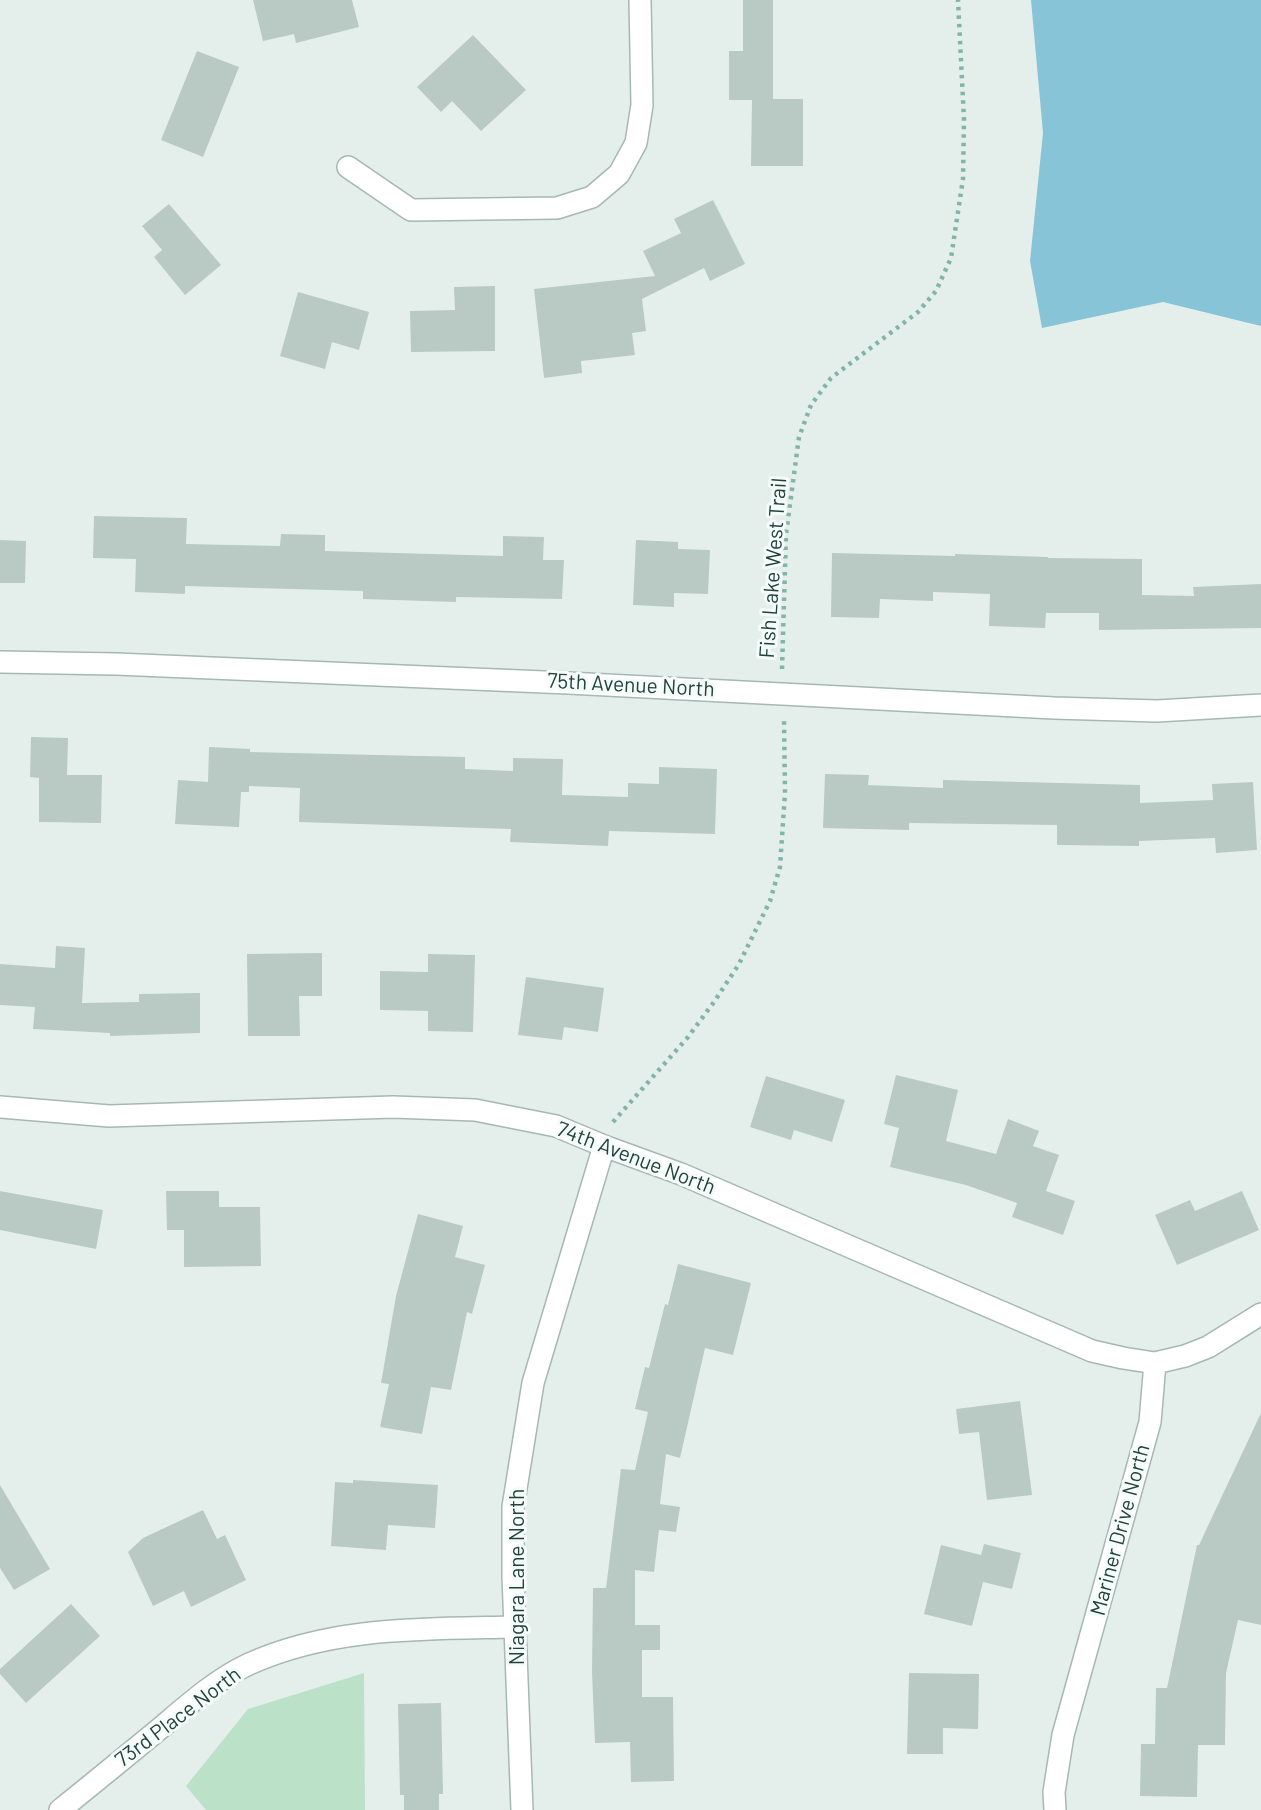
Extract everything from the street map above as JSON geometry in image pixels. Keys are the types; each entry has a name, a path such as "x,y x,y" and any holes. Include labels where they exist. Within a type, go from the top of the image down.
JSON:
{"street":[{"path":"348,167 411,210 557,208 592,197 619,174 636,143 642,105 640,0"},
{"name":"75th Avenue North","path":"0,662 783,692 1054,708 1157,710 1261,705"},
{"name":"74th Avenue North","path":"0,1107 109,1116 393,1107 475,1110 556,1126 681,1174 1093,1351 1123,1359 1155,1363"},
{"name":"Niagara Lane North","path":"522,1810 513,1507 533,1383 604,1146"},
{"path":"1155,1363 1209,1347 1261,1314"},
{"name":"Mariner Drive North","path":"1055,1810 1054,1792 1063,1735 1150,1422 1155,1363"},
{"name":"73rd Place North","path":"60,1810 186,1706 249,1664 310,1642 372,1631 515,1627"}],"path":[{"name":"Fish Lake West Trail","path":"604,1146 614,1120 688,1037 714,1002 739,964 770,901 780,867 784,806 786,534 799,437 811,405 831,378 918,312 936,292 951,258 963,179 964,120 958,0"}],"green space":[{"path":"364,1673 365,1810 206,1810 186,1786 248,1709"}],"water":[{"path":"1031,0 1261,0 1261,326 1163,302 1042,328 1030,261 1043,133"}],"building":[{"path":"253,0 352,0 359,27 296,43 294,34 263,41"},
{"path":"743,0 773,0 773,99 803,99 803,166 751,166 752,100 729,100 729,51 743,51"},
{"path":"473,35 526,90 481,131 452,101 441,112 417,87"},
{"path":"197,51 239,67 203,157 161,140"},
{"path":"713,200 745,264 710,281 704,268 642,299 646,331 632,333 635,355 581,361 582,373 544,378 534,289 655,276 643,251 681,233 674,219"},
{"path":"169,204 221,265 185,295 154,257 162,250 142,226"},
{"path":"495,286 495,351 411,352 410,311 455,310 454,287"},
{"path":"298,292 369,312 359,350 332,342 325,369 280,356"},
{"path":"94,516 187,518 186,544 280,546 281,534 325,535 325,551 503,556 503,536 544,537 543,560 564,560 562,599 456,597 456,602 363,599 363,591 185,586 185,594 135,592 136,559 93,558"},
{"path":"0,540 26,541 25,583 0,583"},
{"path":"636,540 678,542 678,549 710,550 708,594 674,593 674,607 633,605"},
{"path":"832,553 1142,559 1142,595 1194,596 1193,587 1261,584 1261,628 1099,630 1099,613 1046,613 1045,628 989,626 990,594 933,592 933,601 880,599 879,618 831,617"},
{"path":"31,737 68,738 67,775 102,775 101,823 39,822 39,778 30,777"},
{"path":"209,747 250,749 250,752 465,757 465,769 513,771 513,758 563,759 562,795 628,797 628,783 659,784 659,767 717,769 715,834 609,831 608,846 510,842 511,829 299,822 300,788 249,786 249,792 241,792 239,827 175,824 178,780 208,782"},
{"path":"825,774 869,775 868,785 943,788 943,780 1140,785 1140,803 1213,800 1212,784 1253,782 1257,850 1216,853 1215,838 1139,841 1139,846 1057,845 1057,825 909,823 909,830 823,828"},
{"path":"56,946 85,948 82,1003 139,1002 139,994 200,993 200,1033 110,1036 110,1033 33,1029 35,1007 0,1005 0,964 55,968"},
{"path":"322,953 322,996 299,996 300,1036 248,1036 247,954"},
{"path":"428,954 475,955 473,1032 428,1031 428,1011 380,1010 380,971 428,972"},
{"path":"526,977 604,988 598,1032 564,1027 562,1040 518,1035"},
{"path":"896,1075 958,1090 946,1141 996,1154 1008,1119 1039,1131 1033,1146 1059,1155 1046,1191 1075,1201 1063,1235 1012,1217 1017,1203 966,1185 890,1167 899,1128 884,1124"},
{"path":"766,1076 845,1100 832,1142 794,1130 791,1140 750,1127"},
{"path":"0,1191 103,1210 96,1249 0,1230"},
{"path":"166,1191 219,1191 219,1207 260,1207 261,1266 184,1267 184,1230 167,1230"},
{"path":"1242,1191 1259,1230 1177,1265 1155,1215 1190,1200 1195,1211"},
{"path":"418,1214 463,1226 455,1257 485,1265 472,1314 467,1312 451,1390 431,1387 422,1434 380,1427 389,1384 381,1383 396,1296"},
{"path":"678,1264 751,1283 733,1355 705,1348 680,1458 666,1454 660,1504 680,1507 676,1532 659,1530 654,1572 635,1570 635,1625 660,1625 660,1650 642,1650 642,1697 673,1697 674,1781 631,1782 630,1742 595,1743 593,1588 606,1588 621,1469 635,1470 648,1412 635,1409 645,1367 649,1368"},
{"path":"1020,1401 1032,1495 987,1500 979,1432 959,1434 956,1409"},
{"path":"1261,1413 1261,1625 1238,1620 1226,1673 1225,1745 1198,1745 1197,1797 1140,1796 1141,1744 1155,1744 1156,1688 1167,1688 1197,1545"},
{"path":"353,1480 438,1485 435,1528 388,1525 386,1550 331,1546 335,1482 353,1483"},
{"path":"0,1485 50,1569 14,1590 0,1568"},
{"path":"203,1510 217,1539 225,1535 246,1580 191,1607 184,1591 153,1606 128,1552 143,1538"},
{"path":"984,1544 1021,1553 1012,1589 983,1582 972,1626 924,1614 941,1545 981,1555"},
{"path":"71,1604 100,1636 26,1703 0,1674 0,1669"},
{"path":"909,1673 979,1674 978,1729 943,1728 943,1754 907,1754"},
{"path":"441,1703 443,1794 439,1794 439,1810 404,1810 404,1795 400,1795 398,1704"}]}
